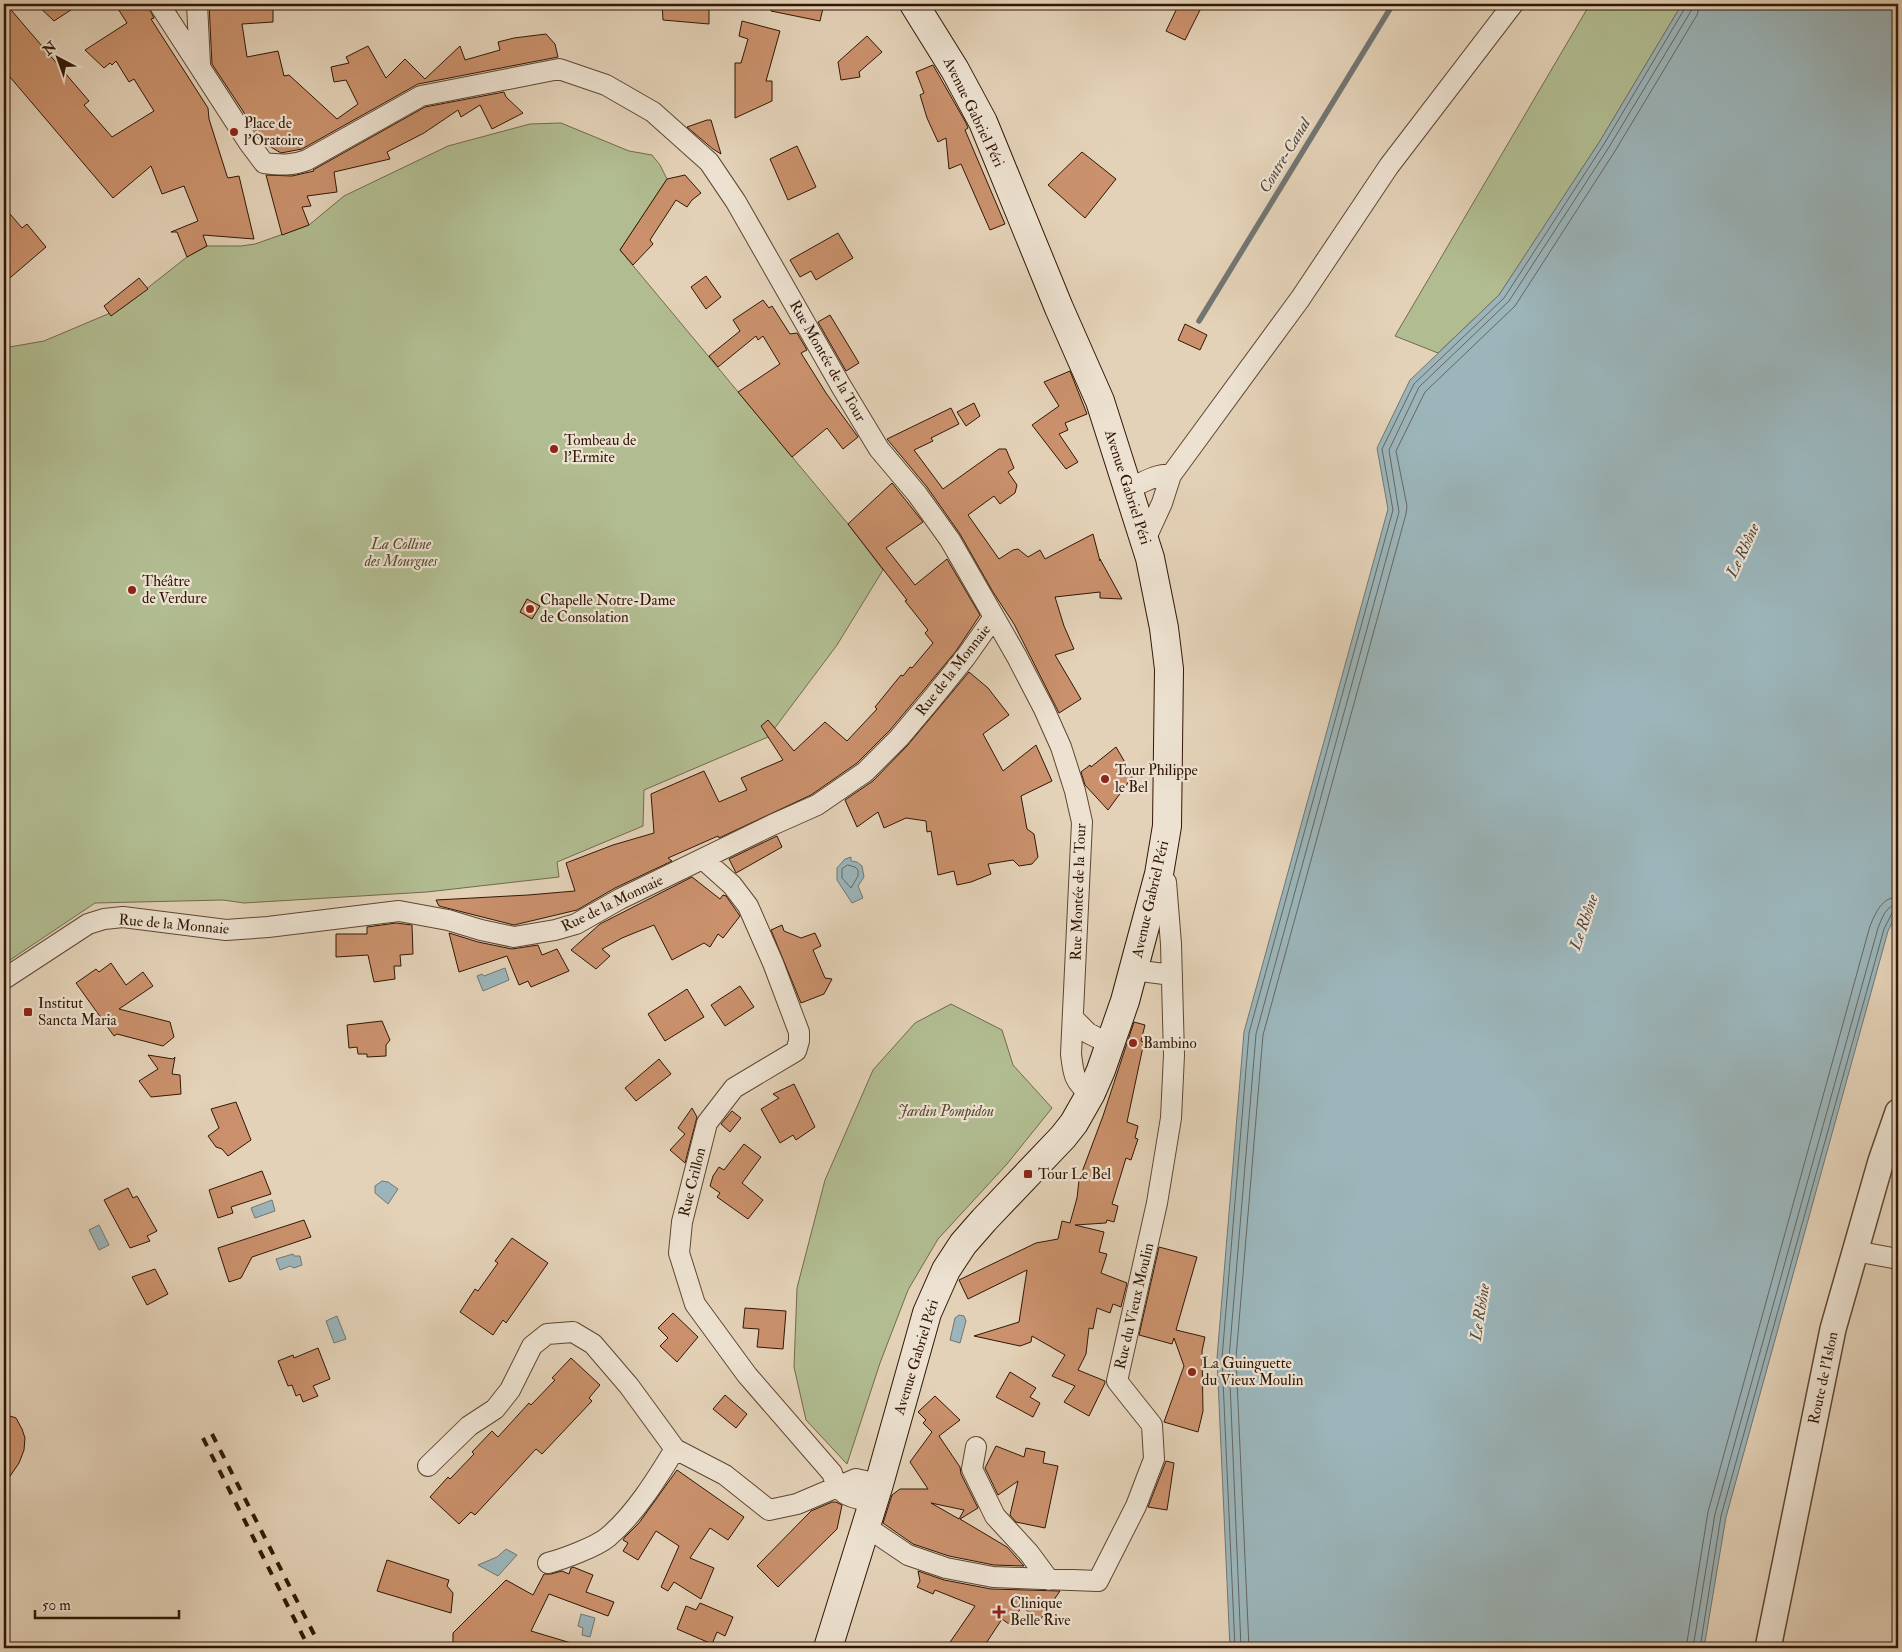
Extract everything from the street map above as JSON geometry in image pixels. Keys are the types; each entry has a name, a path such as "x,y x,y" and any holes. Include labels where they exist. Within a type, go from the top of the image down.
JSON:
{"main road":[{"name":"Avenue Gabriel Péri","path":"828,1648 873,1504 927,1314 946,1270 963,1244 1063,1137 1074,1123 1091,1093 1110,1044 1133,970 1159,874 1167,826 1169,669 1157,588 1129,488 1100,401 1059,308 983,122 955,70 914,4"}],"street":[{"path":"160,4 200,66"},
{"path":"197,4 200,66"},
{"path":"1145,540 1162,504 1171,475 1300,299 1389,166 1513,4"},
{"name":"Rue Montée de la Tour","path":"200,66 249,143 264,163 295,165 307,160 421,96 559,70 606,85 653,112 709,162 736,202 879,449 917,494 950,540 1044,709 1061,747 1075,791 1082,822 1071,1054 1074,1074 1081,1088 1091,1093"},
{"path":"1129,488 1144,483 1160,474 1171,475"},
{"name":"Rue de la Monnaie","path":"4,979 68,935 88,924 104,919 123,917 226,930 268,927 399,911 448,920 514,937 576,924 620,899 817,805 864,772 899,738 931,700 965,658 994,617"},
{"name":"Rue Crillon","path":"703,859 732,885 748,906 776,971 799,1032 799,1041 796,1050 734,1088 708,1123 682,1222 679,1253 694,1304 747,1375 832,1473 836,1487"},
{"name":"Rue du Vieux Moulin","path":"873,1504 908,1555 946,1568 993,1577 1098,1581 1136,1506 1154,1459 1152,1425 1117,1381 1157,1203 1171,1118 1174,1055 1169,902 1166,882 1159,874"},
{"path":"1133,970 1172,975"},
{"path":"1074,1018 1088,1033 1110,1044"},
{"name":"Route de l'Islon","path":"1768,1648 1831,1338 1881,1162 1898,1112"},
{"path":"1855,1251 1898,1259"},
{"path":"428,1466 469,1426 495,1409 510,1390 532,1346 547,1334 573,1332 593,1344 629,1386 675,1449 725,1475 769,1510 797,1504 856,1479 873,1504"},
{"path":"976,1448 972,1469 995,1516 1029,1553 1049,1580"},
{"path":"548,1563 579,1552 606,1538 623,1522 639,1502 675,1449"}],"green space":[{"path":"1590,4 1682,4 1600,141 1499,295 1438,353 1395,336"},
{"name":"La Colline des Mourgues","path":"561,123 629,151 652,155 660,165 667,179 620,250 848,524 883,570 837,645 768,737 644,790 643,826 557,862 559,877 427,892 244,903 223,900 95,903 4,964 4,348 44,341 122,308 187,257 207,246 255,244 309,225 344,196 448,146 530,124"},
{"name":"Jardin Pompidou","path":"951,1004 1002,1030 1013,1065 1052,1108 1007,1164 938,1239 908,1290 880,1363 847,1464 806,1420 794,1367 797,1288 825,1180 873,1070 915,1023"}],"water":[{"name":"Le Rhône","path":"1682,4 1898,4 1898,911 1888,931 1726,1517 1704,1648 1230,1648 1217,1358 1244,1032 1388,509 1377,448 1410,380 1499,295 1600,141"},
{"path":"851,857 851,861 857,862 862,866 864,877 858,886 863,898 852,903 837,880 837,868 845,859"},
{"path":"505,968 509,980 483,991 477,976 482,974 484,976"},
{"path":"382,1181 388,1182 398,1189 388,1204 375,1193 375,1186"},
{"path":"272,1200 275,1211 255,1218 251,1208"},
{"path":"99,1225 109,1245 99,1250 89,1230"},
{"path":"293,1254 294,1256 300,1256 302,1265 294,1268 290,1266 280,1270 276,1259"},
{"path":"959,1315 964,1316 966,1321 960,1343 950,1340 955,1318"},
{"path":"337,1316 346,1339 334,1343 326,1321"},
{"path":"506,1549 517,1555 498,1576 478,1565 497,1557"},
{"path":"581,1614 595,1618 590,1637 582,1635 583,1628 578,1626"}],"building":[{"path":"4,4 6,4 89,101 84,105 112,137 154,111 134,79 129,82 116,61 104,68 85,50 127,23 115,4 147,4 154,18 151,19 208,108 209,119 228,178 239,176 254,239 203,235 207,246 187,257 177,232 171,232 198,221 184,186 162,194 151,166 113,198 4,70"},
{"path":"36,4 80,4 54,21"},
{"path":"173,4 185,4 185,7 177,10"},
{"path":"209,4 264,4 264,8 273,8 273,22 242,24 247,57 278,51 284,76 289,75 337,119 358,104 346,80 334,82 331,67 349,63 346,57 368,46 386,78 405,59 425,79 460,46 465,60 500,50 498,42 546,34 555,44 558,57 418,84 302,149 281,153 264,143 212,64"},
{"path":"662,4 709,4 709,24 663,20"},
{"path":"771,4 824,4 820,21 771,11"},
{"path":"1179,4 1203,4 1185,40 1166,31"},
{"path":"742,21 780,31 766,81 772,81 772,101 735,118 735,63 741,63 748,39 739,36"},
{"path":"867,36 882,52 859,72 860,77 841,80 838,62"},
{"path":"933,65 966,123 968,128 965,130 1005,224 990,230 961,164 949,169 946,138 938,142 927,118 920,95 924,93 916,72"},
{"path":"504,92 506,97 523,113 492,129 480,105 461,117 458,110 424,133 387,152 390,159 334,172 337,192 307,196 311,206 302,207 309,225 282,235 266,175 292,176 314,171 425,107"},
{"path":"711,120 721,154 687,127"},
{"path":"797,146 816,187 788,200 770,159"},
{"path":"1082,152 1116,179 1085,218 1048,185"},
{"path":"685,175 701,193 687,207 676,200 650,240 653,244 633,265 620,250 667,179"},
{"path":"4,207 22,228 27,224 46,247 4,283"},
{"path":"838,233 853,258 816,280 811,271 800,277 790,260"},
{"path":"706,276 721,297 706,309 691,287"},
{"path":"139,278 148,289 111,316 104,306"},
{"path":"763,300 769,308 772,306 790,334 797,333 807,350 801,353 826,393 858,437 843,449 827,428 792,457 738,392 780,364 763,336 758,340 756,336 718,367 709,356 740,331 733,320"},
{"path":"830,315 859,363 846,371 818,322"},
{"path":"1185,324 1207,335 1200,350 1178,340"},
{"path":"1070,371 1087,414 1065,423 1068,430 1059,434 1078,462 1066,469 1032,425 1059,406 1044,382"},
{"path":"974,403 980,416 966,426 957,412"},
{"path":"951,408 959,424 931,438 933,441 914,450 943,489 999,449 1006,449 1014,468 1008,472 1017,485 1015,493 1000,504 994,496 968,515 999,559 1018,549 1028,557 1040,550 1045,559 1093,534 1100,561 1100,559 1122,599 1100,598 1100,592 1055,597 1074,649 1055,655 1081,699 1059,713 1014,624 993,592 960,534 927,487 887,439"},
{"path":"892,483 923,522 886,548 915,585 947,559 980,615 956,651 922,692 890,730 857,763 811,795 719,838 718,836 668,858 672,861 615,888 577,910 514,925 439,906 436,900 575,891 566,863 613,845 654,833 651,794 704,771 719,802 747,790 741,778 783,760 761,726 768,720 794,751 825,722 847,741 877,709 875,707 901,675 903,676 910,667 912,668 933,643 925,633 928,630 905,601 907,600 848,524"},
{"name":"Chapelle Notre-Dame de Consolation","path":"527,599 540,606 532,619 520,612"},
{"path":"969,672 988,688 1009,715 983,734 1003,771 1036,745 1052,781 1021,796 1027,829 1034,834 1038,857 1032,864 1019,866 1013,860 988,864 991,874 957,885 954,871 938,875 931,831 927,832 926,821 906,818 884,828 878,812 857,827 845,800 873,781 907,746"},
{"name":"Tour Philippe le Bel","path":"1116,747 1133,776 1108,810 1085,785 1081,772 1090,765 1091,767"},
{"path":"777,836 782,847 736,873 729,859"},
{"path":"692,877 720,899 723,895 726,896 740,916 723,938 718,934 710,947 704,943 672,960 654,925 622,938 602,949 610,956 596,969 571,950 600,924"},
{"path":"396,923 412,925 413,954 400,955 401,966 394,966 395,979 374,982 368,955 336,957 336,934 367,934 367,927"},
{"path":"782,925 784,931 801,938 815,933 821,946 813,950 825,978 832,979 824,994 801,1003 771,930"},
{"path":"449,933 478,942 512,949 538,945 542,955 557,949 569,971 531,987 528,981 519,985 507,956 459,972"},
{"path":"111,963 126,985 143,972 153,986 119,1009 170,1022 174,1037 163,1046 117,1034 114,1036 76,983 96,969 99,972"},
{"path":"740,986 754,1007 725,1026 711,1005"},
{"path":"687,989 704,1017 665,1041 648,1014"},
{"path":"382,1021 390,1040 386,1045 386,1056 367,1057 367,1054 358,1054 357,1047 349,1048 347,1025"},
{"path":"1134,1022 1145,1025 1141,1041 1144,1042 1127,1122 1138,1126 1135,1138 1138,1139 1131,1160 1126,1158 1112,1204 1118,1206 1114,1222 1107,1220 1106,1223 1075,1225 1104,1232 1099,1252 1107,1254 1101,1273 1127,1283 1121,1307 1113,1304 1110,1313 1097,1308 1093,1329 1089,1328 1086,1354 1078,1370 1105,1381 1105,1383 1089,1416 1064,1402 1075,1386 1052,1376 1065,1355 1032,1336 1031,1342 1020,1346 974,1336 1019,1322 1027,1270 968,1299 959,1280 1036,1243 1058,1239 1062,1221 1070,1223 1077,1198 1079,1180 1103,1116"},
{"path":"148,1055 173,1059 175,1057 172,1074 180,1075 181,1094 151,1097 139,1081 158,1069"},
{"path":"659,1059 671,1074 636,1101 625,1088"},
{"path":"794,1084 815,1127 796,1140 793,1135 780,1143 761,1109 779,1098 773,1094"},
{"path":"236,1102 251,1140 228,1156 222,1149 216,1147 208,1136 219,1128 211,1109"},
{"path":"692,1108 697,1117 685,1163 670,1150 685,1134 678,1128"},
{"path":"732,1111 741,1118 730,1132 721,1124"},
{"path":"744,1144 761,1157 742,1183 763,1200 748,1219 717,1197 720,1193 710,1186 713,1176 719,1167 724,1170"},
{"path":"262,1171 271,1194 231,1207 233,1213 218,1218 209,1190"},
{"path":"128,1188 133,1198 137,1196 157,1231 147,1236 150,1241 130,1248 104,1200"},
{"path":"304,1220 311,1237 252,1257 241,1278 229,1282 218,1248"},
{"path":"512,1238 548,1263 506,1323 503,1320 493,1335 460,1312 475,1289 478,1291 498,1263 495,1261"},
{"name":"La Guinguette du Vieux Moulin","path":"1159,1247 1197,1257 1176,1330 1205,1337 1202,1351 1203,1411 1198,1432 1164,1422 1184,1366 1174,1338 1172,1344 1139,1335"},
{"path":"155,1269 168,1294 147,1305 132,1277"},
{"path":"745,1308 786,1311 783,1349 757,1347 759,1329 743,1328"},
{"path":"673,1313 698,1337 677,1362 660,1346 668,1338 658,1328"},
{"path":"318,1348 330,1379 313,1386 318,1396 303,1402 300,1394 296,1396 292,1385 288,1386 278,1361 293,1355 294,1358"},
{"path":"571,1358 600,1385 589,1398 592,1401 542,1454 536,1449 475,1515 471,1512 459,1524 430,1497 448,1477 450,1479 474,1454 472,1452 492,1431 498,1437 529,1403 531,1405 555,1380 552,1378"},
{"path":"1010,1372 1036,1388 1030,1397 1040,1403 1033,1417 996,1397"},
{"path":"725,1395 747,1414 736,1428 713,1409"},
{"path":"935,1396 960,1420 939,1436 960,1467 961,1474 978,1508 960,1519 1007,1547 1024,1566 994,1565 949,1556 913,1544 883,1523 892,1495 900,1489 928,1489 910,1462 932,1432 923,1423 926,1420 918,1412","holes":["931,1503 964,1510 959,1519"]},
{"path":"4,1414 16,1418 25,1438 24,1450 19,1463 4,1485"},
{"path":"996,1446 1024,1457 1026,1448 1045,1452 1043,1463 1058,1466 1045,1528 1016,1522 1010,1515 1018,1481 998,1495 985,1468"},
{"path":"1166,1461 1174,1463 1167,1510 1148,1507"},
{"path":"677,1470 744,1517 728,1540 710,1528 690,1558 714,1568 701,1599 674,1582 668,1591 661,1587 679,1546 656,1531 638,1560 623,1551 628,1543 623,1540 625,1537 639,1523"},
{"path":"832,1502 842,1505 837,1529 778,1587 757,1566 811,1511"},
{"path":"387,1560 449,1580 447,1586 453,1593 451,1613 377,1591"},
{"path":"573,1567 593,1575 586,1592 614,1602 608,1616 549,1594 531,1631 571,1643 570,1648 544,1648 505,1643 503,1648 453,1648 453,1633 506,1580 533,1595 544,1574 562,1571 569,1574"},
{"path":"918,1571 944,1580 991,1589 1060,1591 1040,1620 1022,1607 1009,1624 1002,1619 983,1648 946,1648 975,1606 935,1590 933,1594 917,1587 920,1581"},
{"path":"700,1603 733,1617 725,1636 717,1632 712,1644 677,1629 686,1606 696,1610"}],"waterway":[{"name":"Contre-Canal","path":"1199,321 1393,4"}],"railway":[{"path":"212,1434 321,1648"},
{"path":"203,1438 309,1648"}],"place":[{"name":"Place de l'Oratoire","path":"234,132"},
{"name":"Tombeau de l'Ermite","path":"554,449"},
{"name":"Théâtre de Verdure","path":"132,590"},
{"name":"Chapelle Notre-Dame de Consolation","path":"530,609"},
{"name":"Tour Philippe le Bel","path":"1105,779"},
{"name":"Institut Sancta Maria","path":"28,1012"},
{"name":"Bambino","path":"1133,1043"},
{"name":"Tour Le Bel","path":"1028,1174"},
{"name":"La Guinguette du Vieux Moulin","path":"1192,1372"},
{"name":"Clinique Belle Rive","path":"999,1612"}]}
